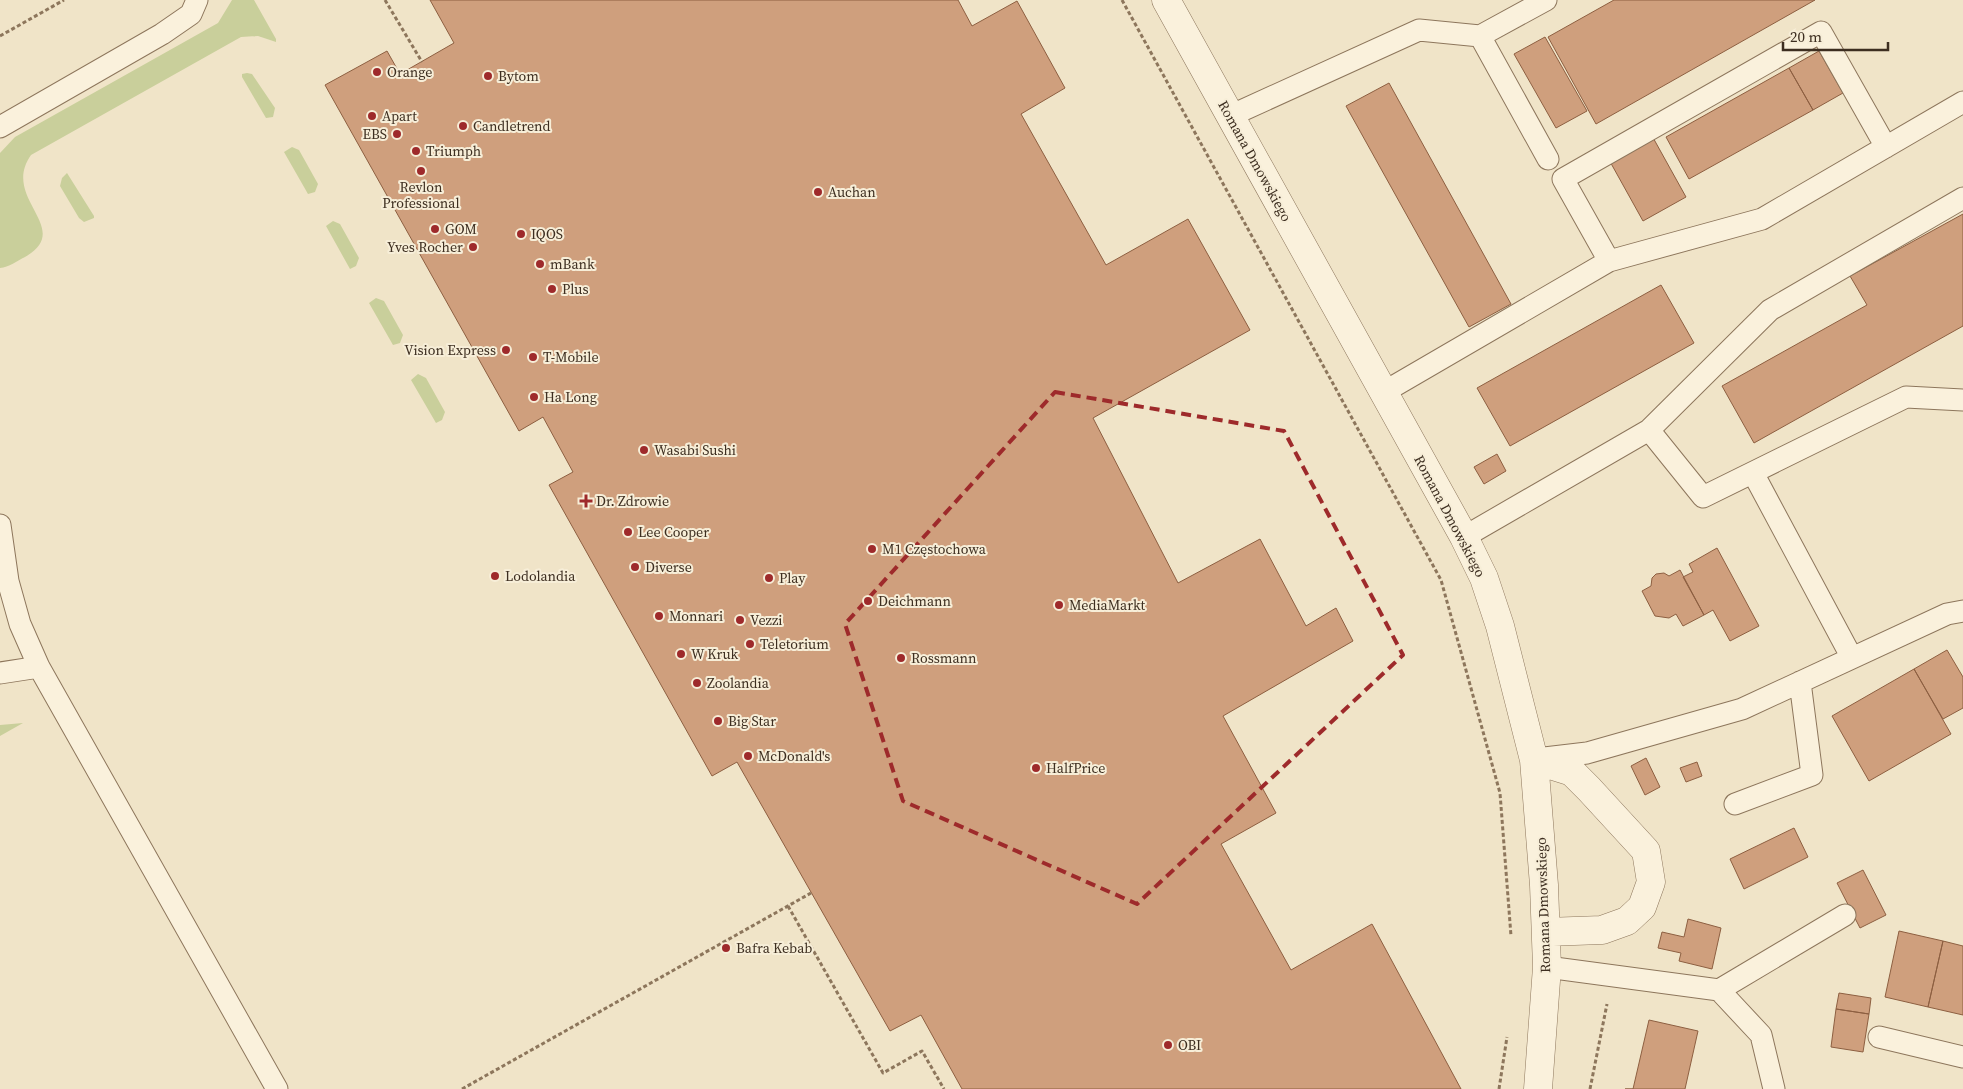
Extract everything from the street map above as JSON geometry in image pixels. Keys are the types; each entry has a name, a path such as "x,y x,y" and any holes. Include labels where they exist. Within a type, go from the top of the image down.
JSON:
{"street":[{"name":"Romana Dmowskiego","path":"1166,0 1384,392 1484,578 1500,626 1534,760 1547,966 1538,1089"},
{"path":"1534,760 1572,772 1589,789 1646,851 1651,882 1642,907 1627,921 1602,930 1546,932"}],"lane":[{"path":"0,127 162,34 191,14 197,0"},
{"path":"1230,116 1420,30 1480,36 1546,0"},
{"path":"1609,261 1563,179 1822,32 1886,147"},
{"path":"1480,36 1548,159"},
{"path":"1384,392 1609,261 1762,219 1963,102"},
{"path":"1464,538 1649,430 1770,310 1963,198"},
{"path":"1649,430 1703,497 1906,397 1963,400"},
{"path":"1753,473 1852,658"},
{"path":"0,525 8,581 18,616 39,667 277,1089"},
{"path":"1534,760 1587,753 1742,709 1947,614 1963,611"},
{"path":"0,673 39,667"},
{"path":"1735,804 1812,775 1800,682"},
{"path":"1547,966 1719,990 1845,915"},
{"path":"1719,990 1761,1035 1774,1089"},
{"path":"1879,1037 1963,1057"}],"path":[{"path":"0,36 64,0"},
{"path":"385,0 422,62"},
{"path":"1122,0 1441,580 1500,793 1511,937"},
{"path":"462,1089 811,893"},
{"path":"788,906 883,1073 922,1051 944,1089"},
{"path":"1590,1089 1612,976"},
{"path":"1499,1089 1508,1034"}],"highlighted area":[{"path":"1055,392 1284,431 1403,655 1137,904 903,801 845,624"}],"green space":[{"path":"232,0 254,0 276,42 258,36 241,37 31,155 24,171 24,185 41,224 43,235 38,246 25,257 0,268 0,153 15,137 218,23"},
{"path":"242,74 252,74 275,108 273,117 266,118 242,77"},
{"path":"292,147 299,150 318,184 315,192 308,194 284,152"},
{"path":"67,173 94,218 84,222 79,218 60,186 62,178"},
{"path":"333,221 340,224 359,258 356,266 350,269 326,226"},
{"path":"376,298 384,301 403,335 400,343 393,345 369,303"},
{"path":"418,374 426,378 445,412 442,420 436,423 411,380"},
{"path":"23,723 0,736 0,725"}],"building":[{"name":"M1 Częstochowa","path":"430,0 958,0 972,26 1017,1 1065,88 1021,114 1106,265 1188,219 1250,330 1093,418 1178,583 1260,539 1306,626 1336,608 1353,641 1223,716 1276,813 1221,844 1291,970 1372,924 1461,1089 962,1089 921,1015 890,1031 737,762 712,776 549,485 573,472 543,417 519,431 325,85 387,51 400,74 454,43"},
{"path":"1614,0 1815,0 1596,124 1548,37"},
{"path":"1545,37 1587,111 1556,128 1514,54"},
{"path":"1819,51 1843,93 1813,110 1789,68"},
{"path":"1789,68 1813,110 1689,179 1666,137"},
{"path":"1389,83 1511,304 1469,327 1346,106"},
{"path":"1651,134 1686,197 1643,221 1608,158"},
{"path":"1963,214 1963,326 1754,443 1722,386 1867,305 1850,276"},
{"path":"1661,285 1694,343 1510,446 1477,388"},
{"path":"1497,454 1506,471 1484,484 1474,467"},
{"path":"1717,548 1759,626 1730,641 1713,610 1704,615 1683,577 1693,572 1689,564"},
{"path":"1680,570 1704,615 1683,626 1676,614 1669,618 1655,616 1642,591 1651,586 1652,578 1656,574 1664,573 1669,576"},
{"path":"1947,650 1963,677 1963,708 1943,719 1914,669"},
{"path":"1914,669 1951,734 1869,781 1832,716"},
{"path":"1646,758 1660,787 1645,795 1631,766"},
{"path":"1697,762 1702,776 1686,782 1680,768"},
{"path":"1794,828 1808,857 1744,889 1730,859"},
{"path":"1863,870 1886,915 1860,928 1837,883"},
{"path":"1688,919 1721,928 1712,969 1679,961 1681,953 1658,948 1662,932 1684,937"},
{"path":"1899,931 1943,941 1928,1007 1885,997"},
{"path":"1943,941 1963,946 1963,1015 1928,1007"},
{"path":"1839,993 1871,998 1869,1014 1836,1009"},
{"path":"1836,1009 1869,1014 1863,1052 1831,1047"},
{"path":"1649,1020 1698,1031 1685,1089 1633,1089"}],"place":[{"name":"Orange","path":"377,72"},
{"name":"Bytom","path":"488,76"},
{"name":"Apart","path":"372,116"},
{"name":"Candletrend","path":"463,126"},
{"name":"EBS","path":"397,134"},
{"name":"Triumph","path":"416,151"},
{"name":"Revlon Professional","path":"421,171"},
{"name":"Auchan","path":"818,192"},
{"name":"GOM","path":"435,229"},
{"name":"IQOS","path":"521,234"},
{"name":"Yves Rocher","path":"473,247"},
{"name":"mBank","path":"540,264"},
{"name":"Plus","path":"552,289"},
{"name":"Vision Express","path":"506,350"},
{"name":"T-Mobile","path":"533,357"},
{"name":"Ha Long","path":"534,397"},
{"name":"Wasabi Sushi","path":"644,450"},
{"name":"Dr. Zdrowie","path":"586,501"},
{"name":"Lee Cooper","path":"628,532"},
{"name":"M1 Częstochowa","path":"872,549"},
{"name":"Diverse","path":"635,567"},
{"name":"Lodolandia","path":"495,576"},
{"name":"Play","path":"769,578"},
{"name":"Deichmann","path":"868,601"},
{"name":"MediaMarkt","path":"1059,605"},
{"name":"Monnari","path":"659,616"},
{"name":"Vezzi","path":"740,620"},
{"name":"Teletorium","path":"750,644"},
{"name":"W Kruk","path":"681,654"},
{"name":"Rossmann","path":"901,658"},
{"name":"Zoolandia","path":"697,683"},
{"name":"Big Star","path":"718,721"},
{"name":"McDonald's","path":"748,756"},
{"name":"HalfPrice","path":"1036,768"},
{"name":"Bafra Kebab","path":"726,948"},
{"name":"OBI","path":"1168,1045"}]}
